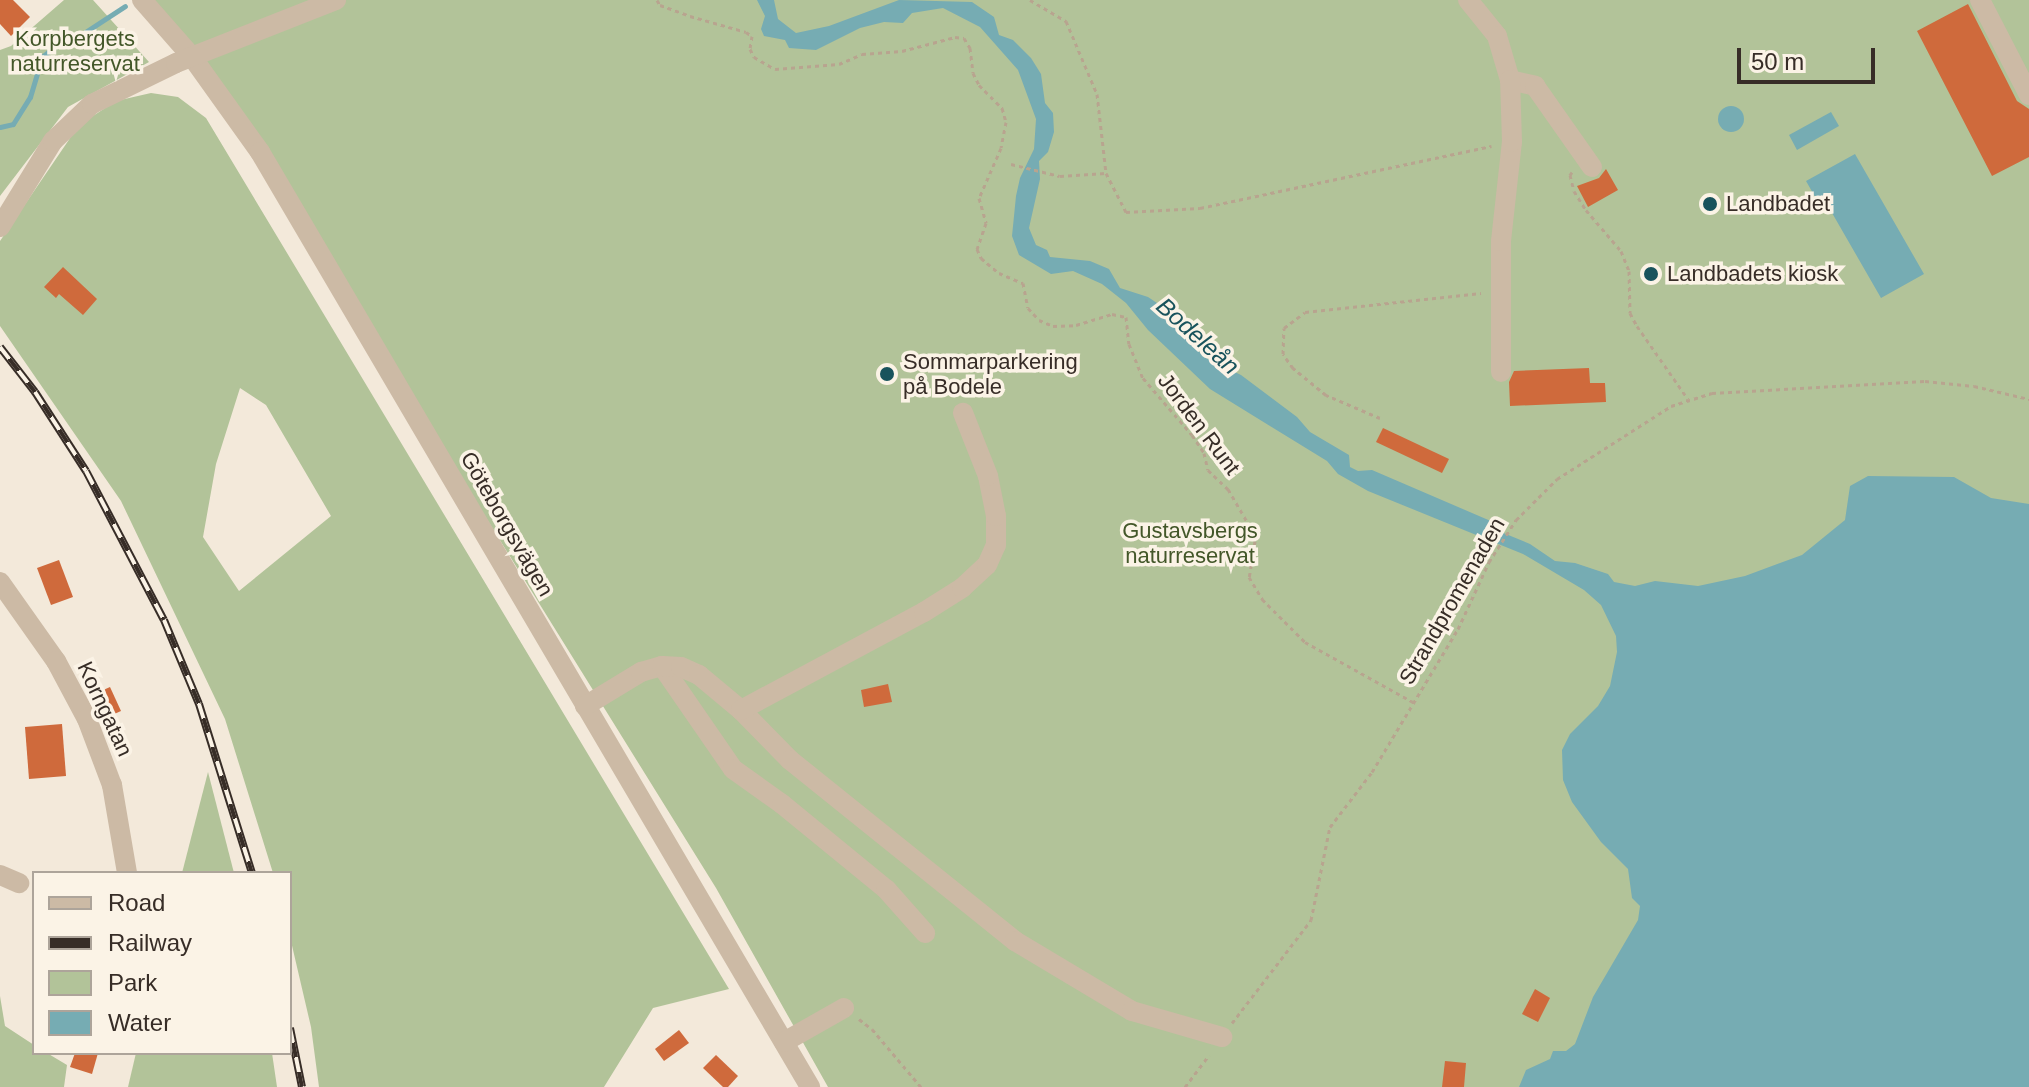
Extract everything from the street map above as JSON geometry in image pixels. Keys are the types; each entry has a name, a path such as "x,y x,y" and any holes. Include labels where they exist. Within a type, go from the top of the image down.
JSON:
{"street":[{"name":"Göteborgsvägen","path":"142,0 192,57 268,165 810,1087"},
{"path":"0,227 53,141 74,118 122,87 336,0"},
{"path":"1468,0 1497,36 1510,80 1512,142 1501,241 1501,372"},
{"path":"1980,0 2027,83"},
{"path":"1510,80 1535,86 1589,162"},
{"path":"741,710 924,612 962,588 987,565 996,545 996,516 988,476 963,413"},
{"name":"Korngatan","path":"0,582 56,661 107,764 127,871"},
{"path":"662,666 733,769 782,804 886,889 925,933"},
{"path":"585,706 641,672 662,666 681,667 699,675 741,710 790,760 1015,941 1132,1011 1222,1037"},
{"path":"784,1042 844,1008"}],"path":[{"name":"Jorden Runt","path":"657,0 660,5 746,32 752,36 750,49 754,57 775,69 839,64 862,54 902,51 955,37 964,38 970,48 973,73 979,85 1002,108 1006,122 1001,148 979,198 986,223 977,249 981,258 999,273 1023,283 1028,308 1039,320 1053,326 1076,325 1112,314 1126,317 1129,344 1143,378 1192,435 1204,453 1208,470 1228,489 1249,525 1255,541 1249,577 1262,599 1305,642 1413,702"},
{"path":"1030,0 1066,21 1097,94 1106,173 1126,212 1200,208 1512,142"},
{"path":"1589,162 1570,175 1574,191 1621,251 1629,271 1630,313 1688,399"},
{"path":"1011,164 1060,176 1106,173"},
{"path":"1380,418 1326,395 1293,368 1283,354 1284,328 1305,312 1500,291"},
{"name":"Strandpromenaden","path":"1185,1087 1311,920 1330,827 1372,772 1458,629 1489,562 1516,520 1557,479 1639,425 1688,399 1712,393 1925,381 1974,386 2029,399"},
{"path":"844,1008 872,1029 921,1087"}],"green space":[{"name":"Korpbergets naturreservat","path":"64,0 93,0 149,62 68,107 0,196 0,50 11,46"},
{"name":"Gustavsbergs naturreservat","path":"147,0 2029,0 2029,1087 828,1087 716,888 219,88"},
{"path":"151,93 178,97 206,118 729,989 653,1008 604,1087 319,1087 311,1027 292,946 292,871 272,871 225,719 121,501 0,326 0,241 79,125 116,101","holes":["240,388 266,405 331,516 239,591 203,537 216,464"]},
{"path":"208,772 233,871 183,871"},
{"path":"0,996 5,1026 32,1044 32,1055 50,1055 67,1065 64,1087 0,1087"},
{"path":"136,1055 272,1055 277,1087 128,1087"}],"water":[{"path":"757,0 774,0 778,19 796,33 829,26 899,0 972,2 994,17 999,35 1013,40 1031,58 1041,74 1045,103 1053,113 1054,132 1048,152 1039,161 1040,179 1029,228 1036,245 1047,250 1050,257 1090,261 1109,269 1120,288 1148,297 1160,305 1204,357 1241,375 1297,417 1310,432 1349,455 1350,467 1358,471 1372,470 1500,525 1501,532 1530,544 1555,561 1575,563 1608,574 1614,582 1635,586 1655,581 1698,586 1745,576 1802,555 1845,520 1850,486 1868,476 1954,477 1991,498 2029,504 2029,1087 1519,1087 1526,1070 1550,1059 1553,1051 1566,1051 1575,1044 1593,997 1638,920 1640,906 1632,898 1628,869 1601,842 1572,802 1563,780 1562,750 1570,734 1598,706 1610,686 1617,652 1616,636 1601,605 1584,590 1523,554 1368,491 1338,474 1327,461 1210,389 1148,330 1126,303 1102,284 1073,271 1051,274 1019,255 1012,236 1016,196 1020,178 1034,149 1036,119 1018,70 980,27 943,8 912,13 903,23 884,22 860,28 816,50 789,48 785,40 764,36 761,29 765,16"},
{"path":"1731,106 1740,110 1744,119 1740,128 1731,132 1722,128 1718,119 1722,110"},
{"path":"1831,112 1839,126 1797,150 1789,135"},
{"path":"1855,154 1924,274 1881,298 1824,199 1818,202 1806,181"}],"building":[{"path":"0,0 13,0 30,17 11,36 0,24"},
{"path":"1968,4 2017,101 2029,109 2029,157 1992,176 1917,31"},
{"path":"1606,169 1618,190 1588,207 1577,186 1599,178"},
{"path":"63,267 97,299 83,315 59,294 56,298 44,287"},
{"path":"1589,368 1590,383 1605,383 1606,402 1510,406 1509,382 1514,371"},
{"path":"1383,428 1449,459 1442,473 1376,442"},
{"path":"59,560 73,597 51,605 37,568"},
{"path":"888,684 892,702 864,707 861,690"},
{"path":"110,687 121,711 101,720 90,696"},
{"path":"62,724 66,776 29,779 25,727"},
{"path":"1535,989 1550,998 1538,1022 1522,1014"},
{"path":"679,1030 689,1043 664,1061 655,1049"},
{"path":"74,1055 97,1055 92,1074 70,1067"},
{"path":"716,1055 738,1076 728,1087 723,1087 703,1068"},
{"path":"1445,1061 1466,1063 1464,1087 1442,1087"}],"waterway":[{"path":"0,127 13,124 30,97 42,57 55,46 73,40 125,6"}],"railway":[{"path":"0,347 35,392 86,471 164,620 199,704 251,871"},
{"path":"292,1038 302,1087"}],"place":[{"name":"Landbadet","path":"1710,204"},
{"name":"Landbadets kiosk","path":"1651,274"},
{"name":"Sommarparkering på Bodele","path":"887,374"}],"water label":[{"name":"Bodeleån","path":"1198,336"}]}
